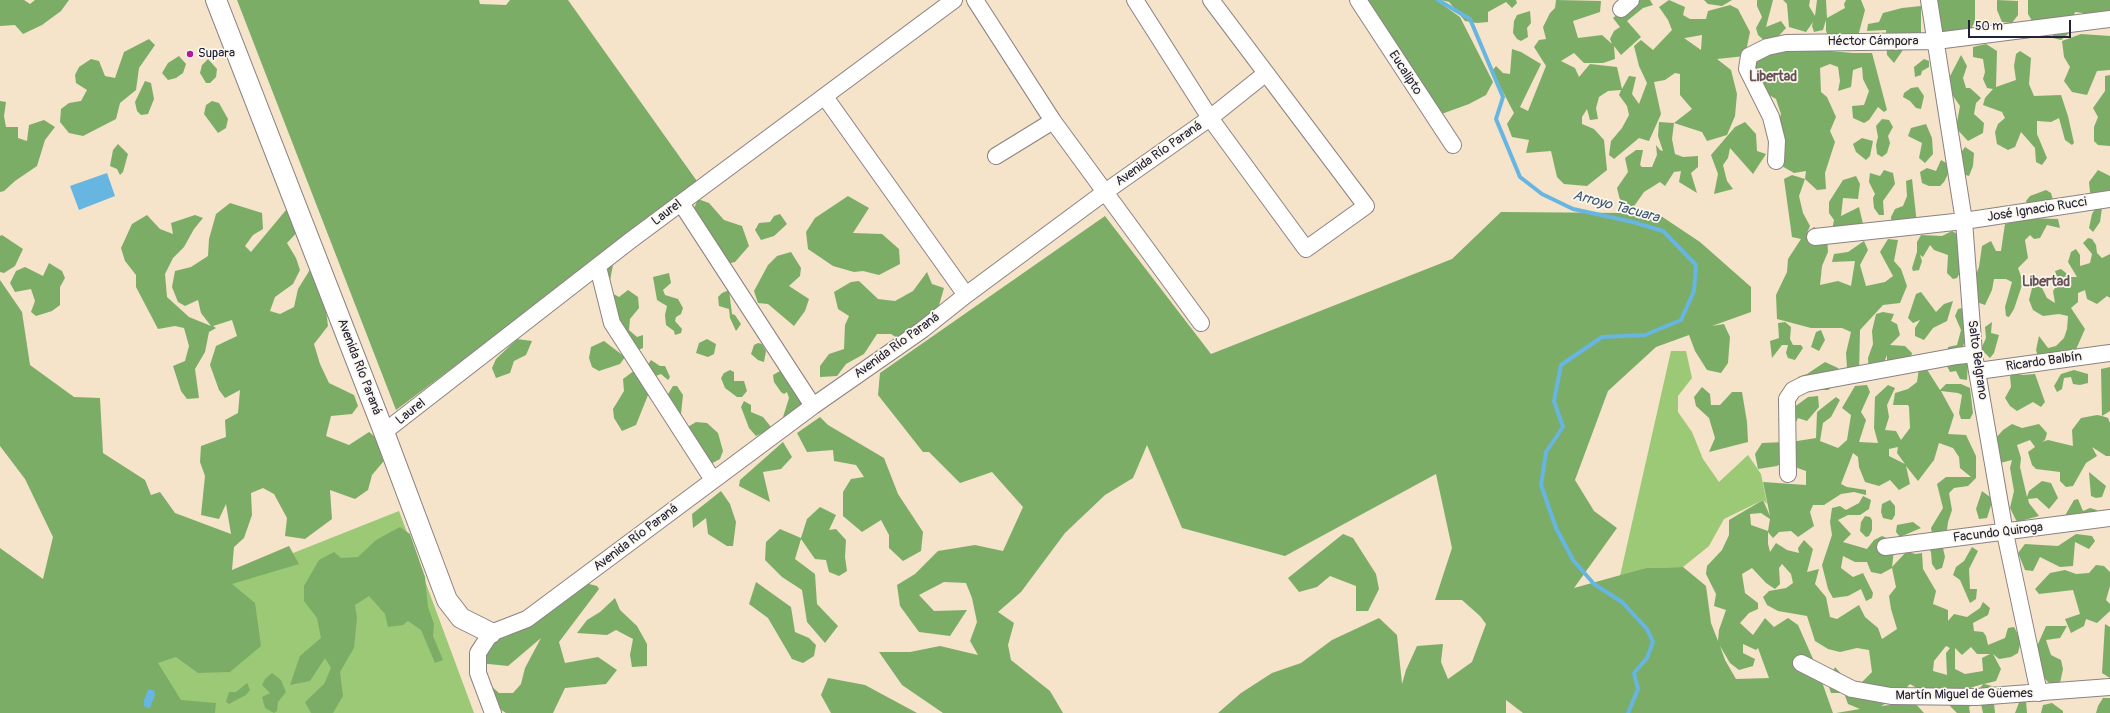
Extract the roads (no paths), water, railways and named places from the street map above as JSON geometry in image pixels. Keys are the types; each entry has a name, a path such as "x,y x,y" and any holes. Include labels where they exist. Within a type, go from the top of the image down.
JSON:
{"main road":[{"name":"Avenida Río Paraná","path":"216,0 384,432 447,600 461,618 491,633"}],"street":[{"name":"Laurel","path":"384,432 681,202 825,97 954,0"},
{"path":"975,0 1053,121 1201,323"},
{"path":"1136,0 1210,118 1306,249 1366,206 1210,0"},
{"name":"Eucalipto","path":"1358,0 1453,145"},
{"name":"Salto Belgrano","path":"1929,0 1964,221 1974,354 2005,533 2038,693"},
{"name":"Héctor Cámpora","path":"1776,161 1777,141 1771,117 1747,69 1749,56 1768,47 1786,43 1936,41 2110,19"},
{"name":"Avenida Río Paraná","path":"491,633 527,619 813,406 922,330 966,295 1105,192 1210,118 1265,74"},
{"path":"825,97 966,295"},
{"path":"996,156 1053,121"},
{"name":"José Ignacio Rucci","path":"1815,237 1964,221 2110,198"},
{"path":"681,202 813,406"},
{"path":"598,266 612,323 713,480"},
{"name":"Ricardo Balbín","path":"1978,371 2110,352"},
{"path":"1788,474 1787,399 1793,390 1805,384 1974,354"},
{"name":"Facundo Quiroga","path":"1885,547 2005,533 2110,518"},
{"path":"491,633 478,653 478,672 493,713"},
{"name":"Martín Miguel de Güemes","path":"1800,663 1852,689 1891,696 1976,697 2110,687"}],"water":[{"path":"107,173 115,196 79,210 70,186"},
{"path":"148,690 154,690 155,695 150,708 144,706 144,700"}],"waterway":[{"name":"Arroyo Tacuara","path":"1438,0 1470,19 1503,97 1496,119 1520,177 1542,194 1573,209 1633,222 1663,231 1696,265 1694,291 1681,320 1645,335 1602,337 1561,365 1554,401 1563,427 1546,452 1541,485 1556,528 1573,560 1594,584 1622,602 1647,629 1653,642 1647,658 1634,673 1638,689 1628,713"}],"place":[{"name":"Supara","path":"190,54"}],"district":[{"name":"Libertad","path":"1773,77"},
{"name":"Libertad","path":"2046,282"}]}
